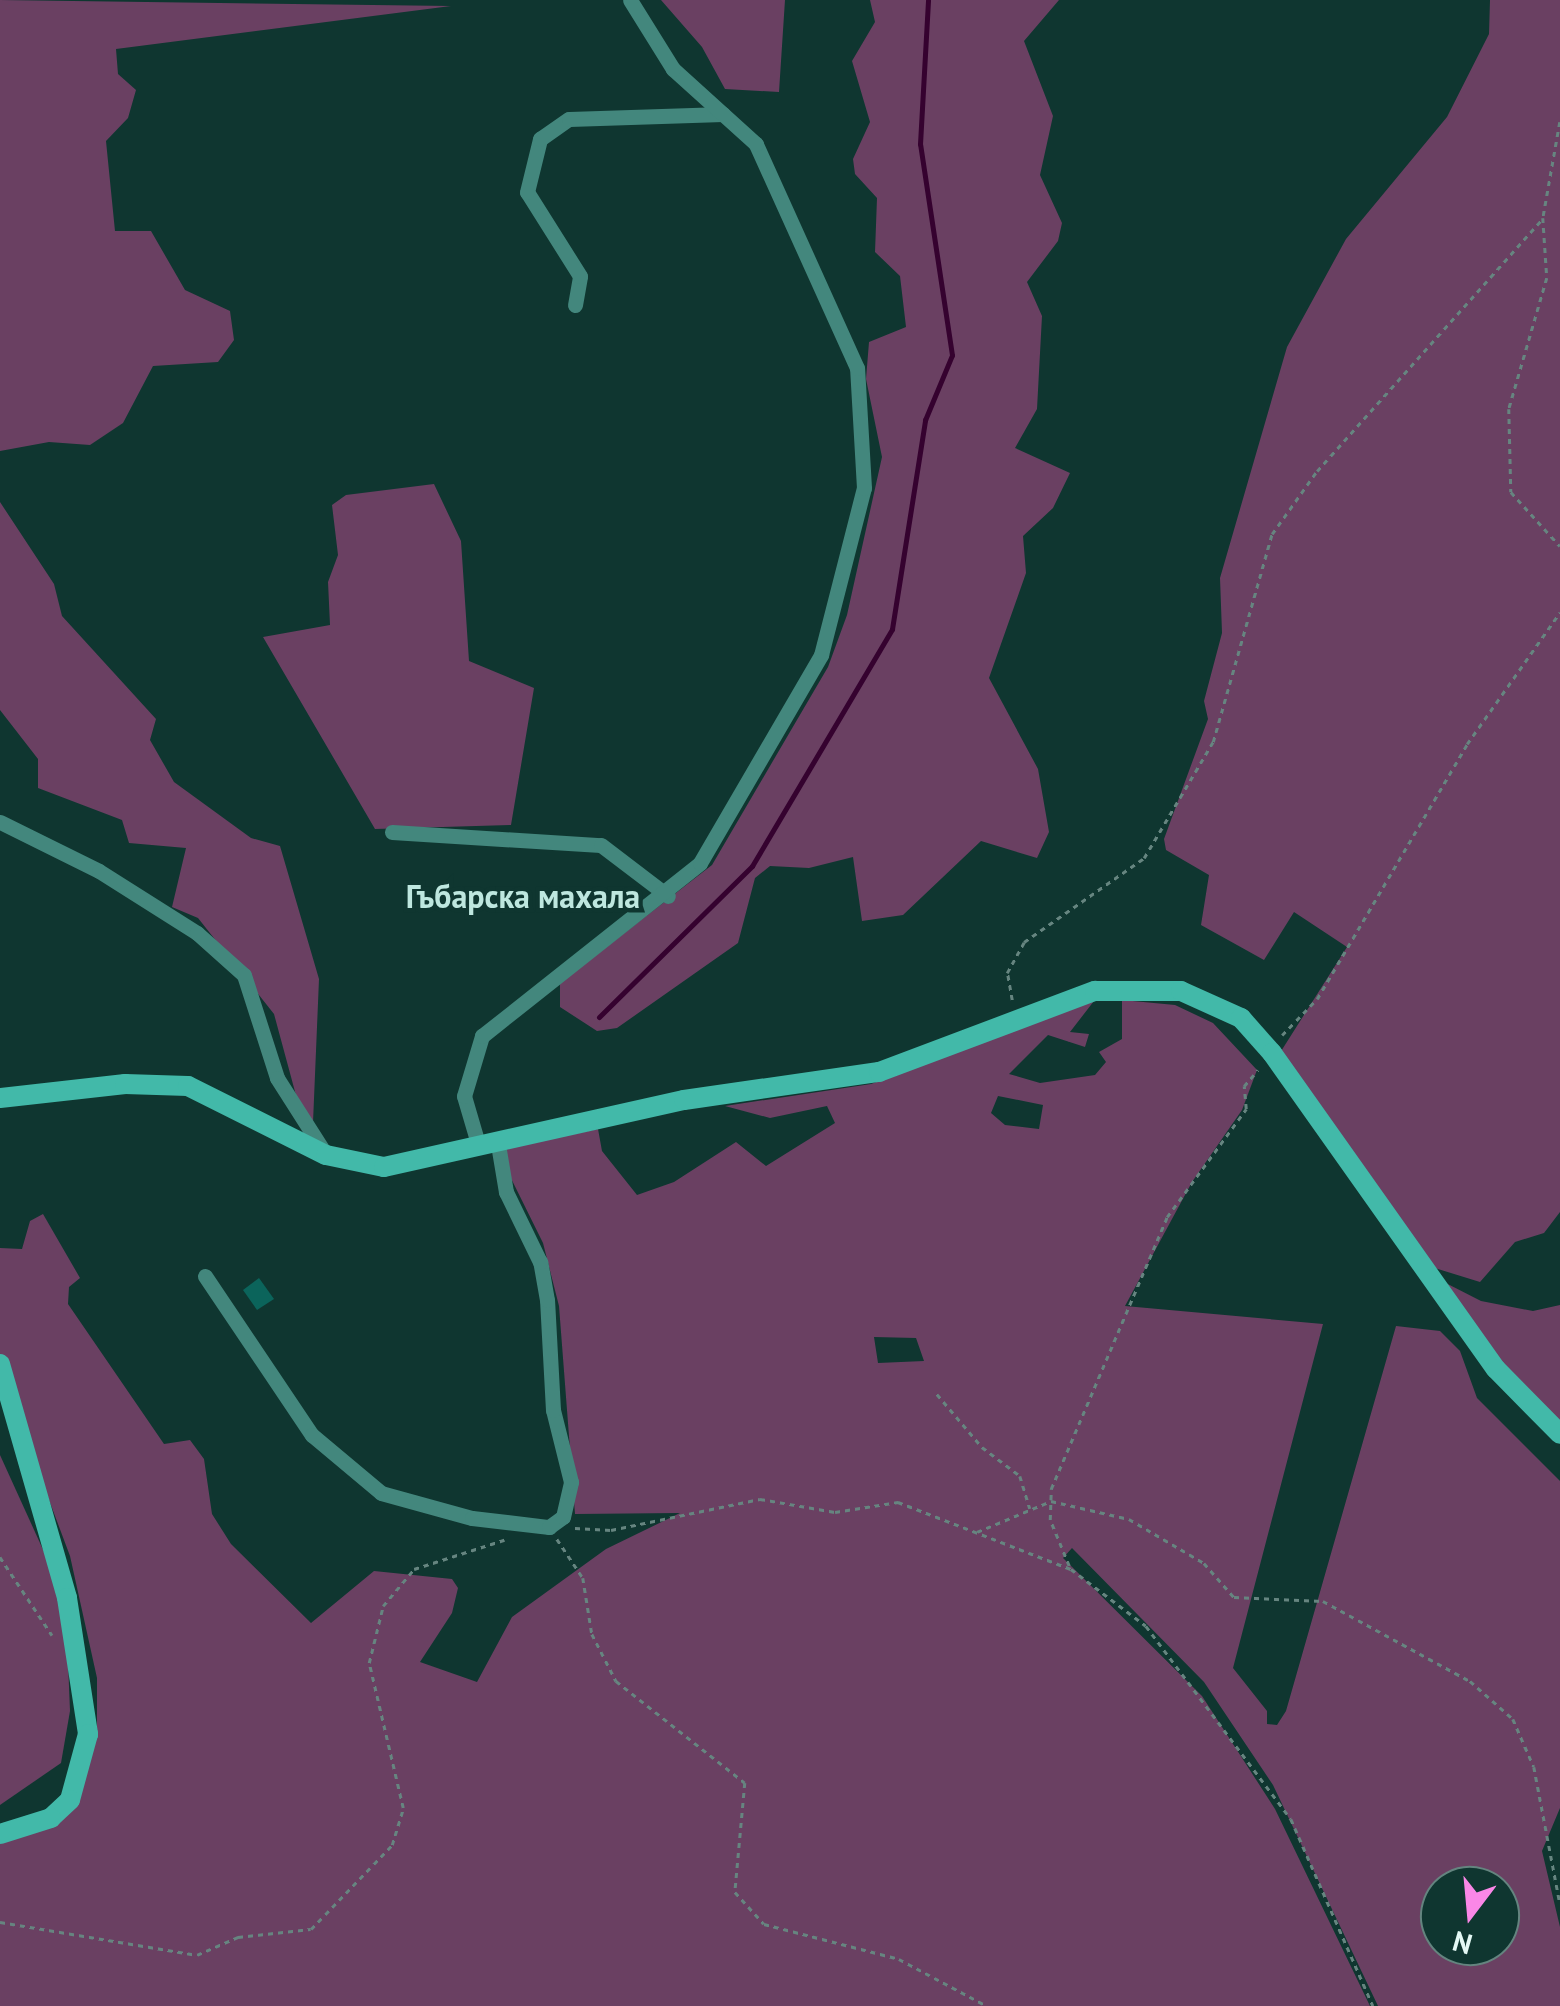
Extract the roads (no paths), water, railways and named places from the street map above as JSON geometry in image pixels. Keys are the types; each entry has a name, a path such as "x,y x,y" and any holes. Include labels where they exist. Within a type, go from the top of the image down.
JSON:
{"street":[{"path":"206,1276 312,1435 381,1493 472,1518 549,1527 563,1517 571,1482 553,1410 547,1300 540,1262 464,1096 482,1036 513,1005 668,896 700,863 821,655 866,467 860,384 844,330 756,144 674,69 630,0"},
{"path":"574,306 580,276 527,192 540,139 569,119 723,114"},
{"path":"0,822 99,871 197,933 244,974 277,1078 326,1155"},
{"path":"392,832 601,845 668,896"},
{"path":"0,1098 108,1085 188,1086 326,1155 384,1166 684,1100 879,1072 1095,991 1153,988 1214,1003 1267,1048 1496,1369 1560,1434"},
{"path":"0,1364 67,1598 88,1734 70,1800 51,1818 0,1834"}],"waterway":[{"path":"599,1017 752,866 892,629 925,420 952,355 920,144 928,0"}],"district":[{"name":"Гъбарска махала","path":"523,896"}]}
